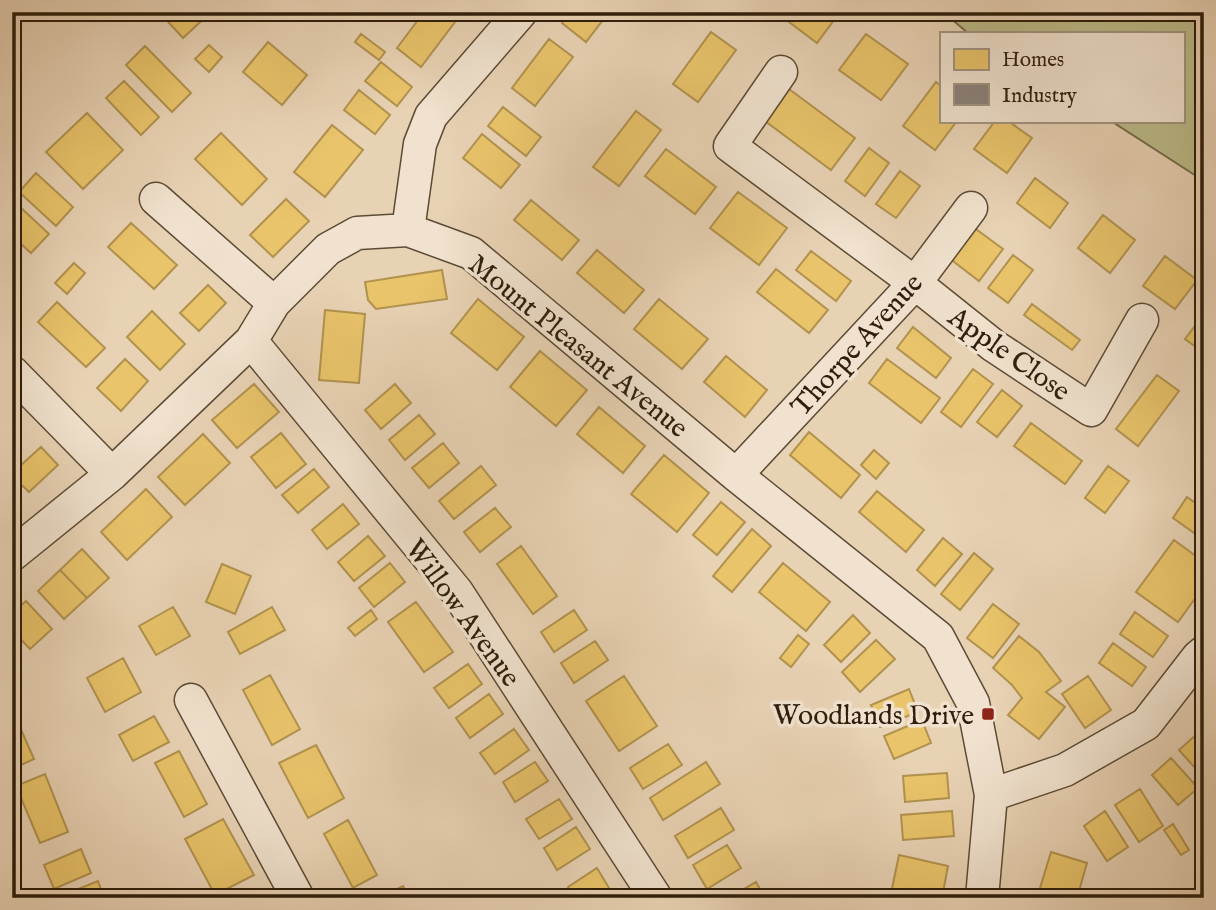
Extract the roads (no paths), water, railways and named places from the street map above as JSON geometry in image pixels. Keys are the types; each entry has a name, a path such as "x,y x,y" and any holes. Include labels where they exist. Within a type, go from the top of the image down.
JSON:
{"street":[{"path":"408,230 420,144 431,116 521,12"},
{"path":"780,72 730,146 915,283"},
{"path":"156,199 274,303"},
{"name":"Thorpe Avenue","path":"736,475 915,283 971,208"},
{"name":"Mount Pleasant Avenue","path":"12,555 112,474 251,341 274,303 328,249 358,233 408,230 471,253 736,475 938,637 973,703 991,794 982,898"},
{"name":"Apple Close","path":"915,283 994,346 1091,410 1142,320"},
{"name":"Willow Avenue","path":"251,341 457,592 656,898"},
{"path":"12,372 112,474"},
{"path":"991,794 1065,770 1146,724 1204,652"},
{"path":"191,700 298,898"}],"place":[{"name":"Woodlands Drive","path":"988,714"}]}
